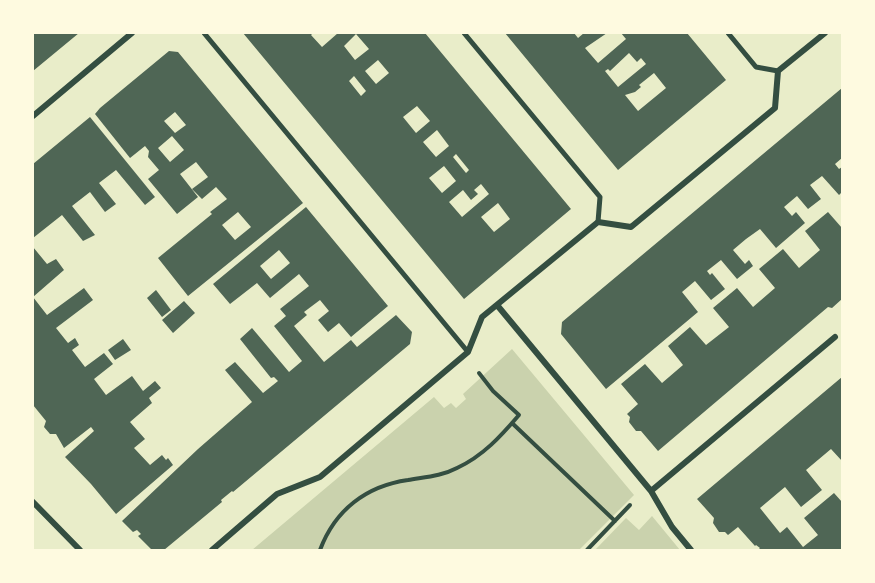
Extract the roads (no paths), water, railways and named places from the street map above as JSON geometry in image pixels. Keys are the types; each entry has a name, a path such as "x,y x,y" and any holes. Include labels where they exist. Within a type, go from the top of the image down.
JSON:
{"street":[{"path":"33,116 132,33"},
{"path":"204,33 468,352"},
{"path":"212,550 277,494 320,477 468,352 482,317 598,222 600,197 464,33"},
{"path":"728,33 756,67 778,71"},
{"path":"598,222 631,227 775,108 778,71 825,33"},
{"path":"497,304 651,491 672,527 691,550"},
{"path":"651,491 835,337"},
{"path":"33,502 80,550"}]}
